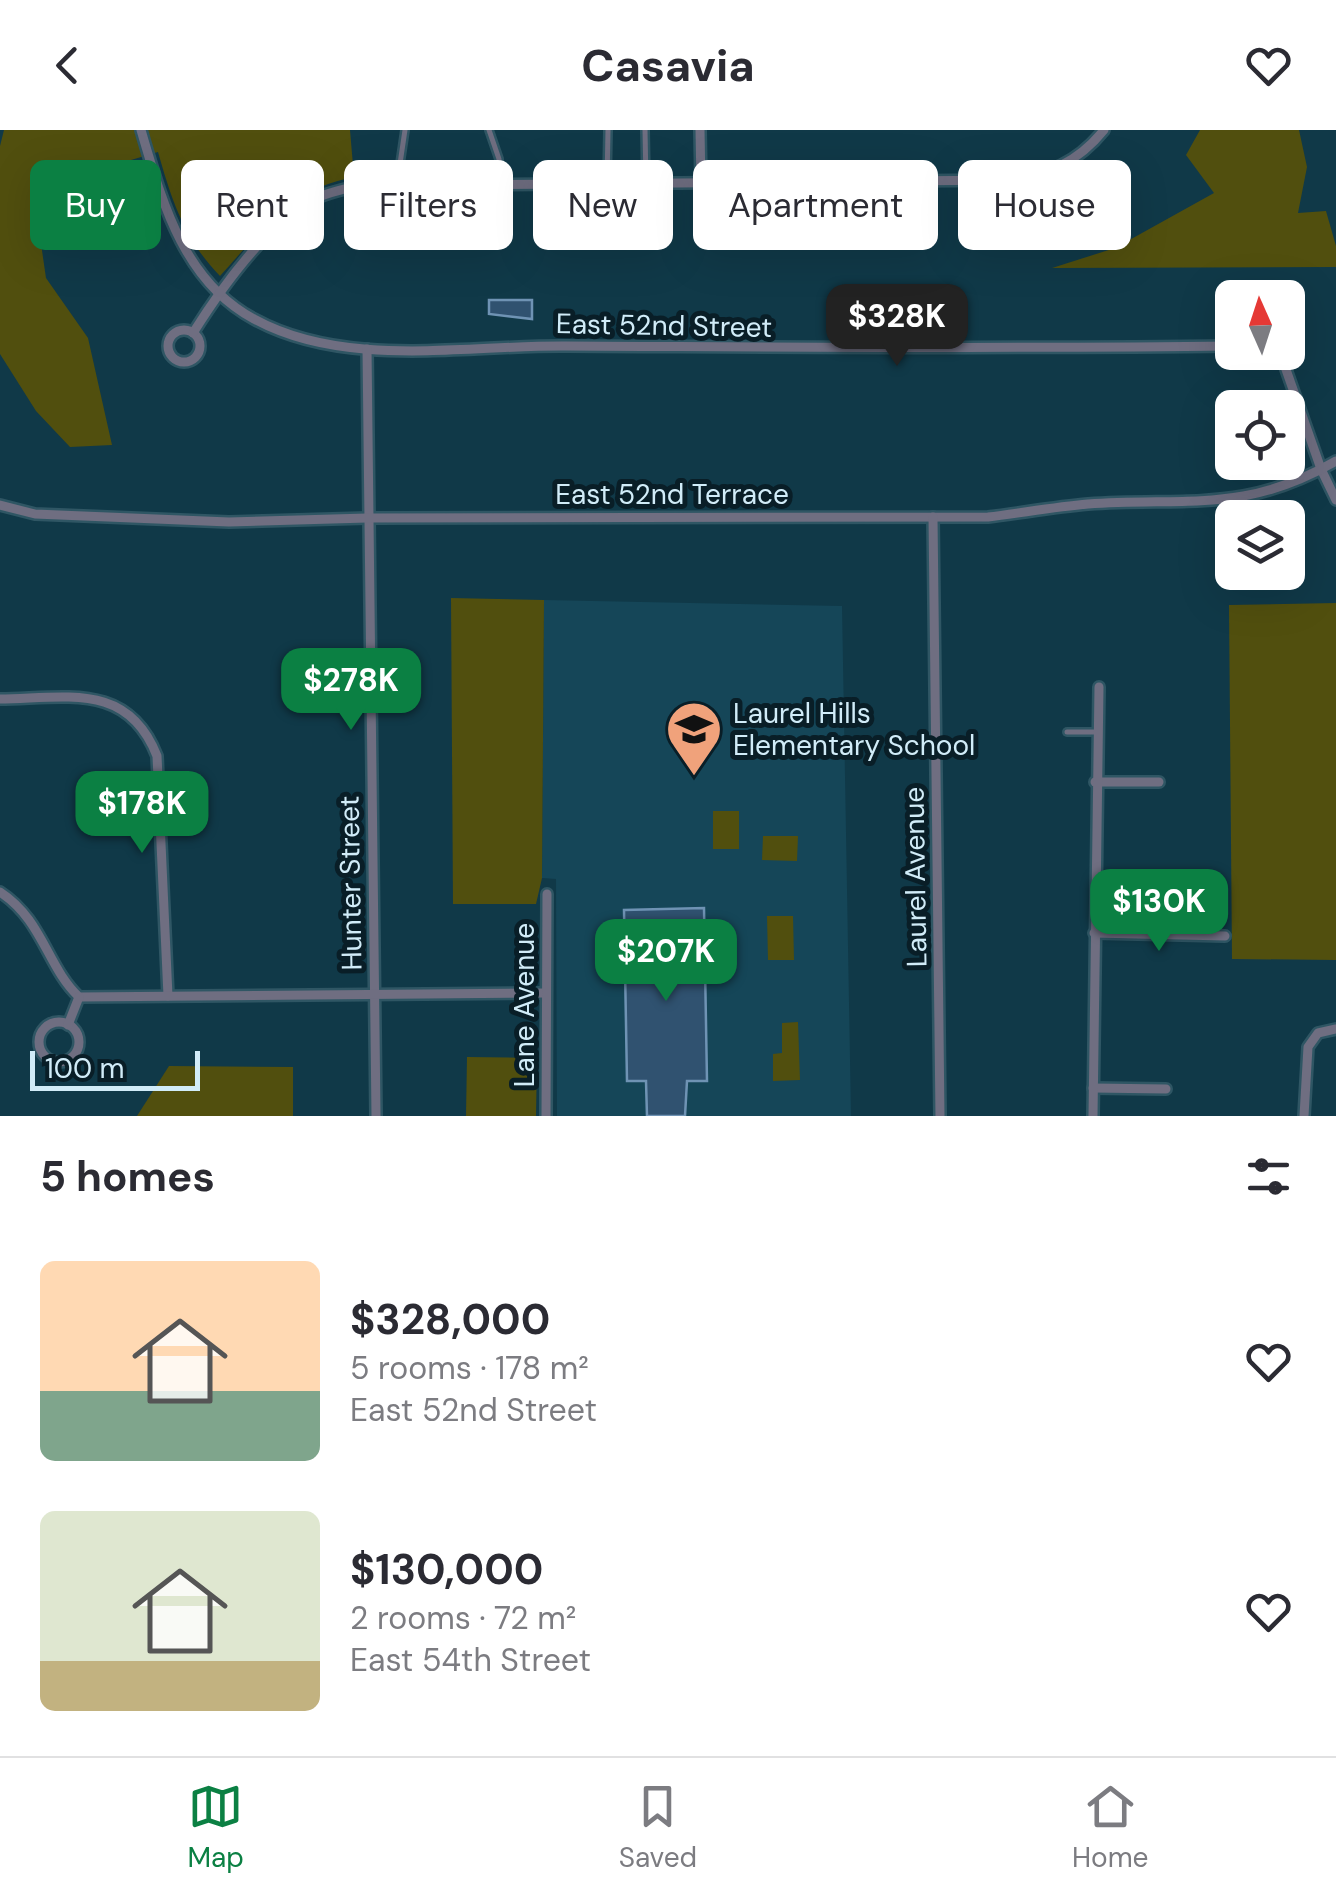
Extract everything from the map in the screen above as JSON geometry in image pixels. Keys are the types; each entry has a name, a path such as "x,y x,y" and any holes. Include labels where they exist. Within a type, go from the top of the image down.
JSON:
{"street":[{"name":"East 52nd Street","path":"141,130 167,218 188,257 219,292 249,317 287,336 368,350 1215,346"},
{"path":"700,130 701,160"},
{"path":"938,181 1038,176 1067,164 1104,130"},
{"path":"193,333 219,292 293,212 321,196 344,190"},
{"name":"Hunter Street","path":"368,350 376,1116"},
{"path":"1287,370 1321,470 1336,500"},
{"name":"East 52nd Terrace","path":"0,505 35,514 229,522 368,518 988,517 1087,504 1234,500 1267,493 1336,461"},
{"name":"Laurel Avenue","path":"933,518 940,1116"},
{"path":"1093,1116 1099,687"},
{"path":"0,698 87,697 121,708 148,732 157,756 168,996"},
{"path":"1095,782 1160,782"},
{"path":"0,892 34,926 79,998 546,992"},
{"name":"Lane Avenue","path":"546,894 546,1116"},
{"path":"1094,933 1225,936"},
{"path":"68,1025 79,998"},
{"path":"57,1022 68,1025 78,1042 74,1055 62,1061 48,1059 40,1049 42,1032 57,1022"},
{"path":"1304,1116 1308,1047 1318,1033 1336,1030"},
{"path":"1093,1088 1166,1088"}],"lane":[{"path":"401,160 405,130"},
{"path":"488,130 499,160"},
{"path":"607,160 608,130"},
{"path":"645,130 646,160"},
{"path":"1066,732 1097,732"}],"shaded area":[{"path":"4,130 350,130 353,160 344,160 344,180 324,186 324,160 181,160 181,218 158,152 131,160 30,160 30,250 42,250 46,278 88,338 112,445 70,447 36,411 0,354 0,146"},
{"path":"1200,130 1299,130 1307,167 1298,213 1326,211 1336,246 1336,267 1052,268 1109,250 1131,250 1131,239 1214,193 1186,155"},
{"path":"199,250 243,250 220,276"},
{"path":"451,598 544,600 542,878 536,904 453,904"},
{"name":"Laurel Hills Elementary School","path":"544,600 842,606 851,1116 557,1116 556,879 542,878"},
{"path":"1336,603 1336,960 1232,959 1229,605"},
{"path":"713,811 739,811 739,849 713,849"},
{"path":"763,836 798,836 797,861 762,860"},
{"path":"767,916 793,916 794,960 768,960"},
{"path":"798,1022 800,1080 773,1081 773,1054 782,1053 782,1023"},
{"path":"467,1057 537,1058 536,1116 466,1116"},
{"path":"169,1066 293,1067 293,1116 137,1116"}],"building":[{"path":"489,300 532,300 532,319 489,314"},
{"path":"704,908 707,1081 687,1081 685,1116 647,1116 646,1081 627,1081 624,910"}],"place":[{"name":"Laurel Hills Elementary School","path":"694,778"}]}
